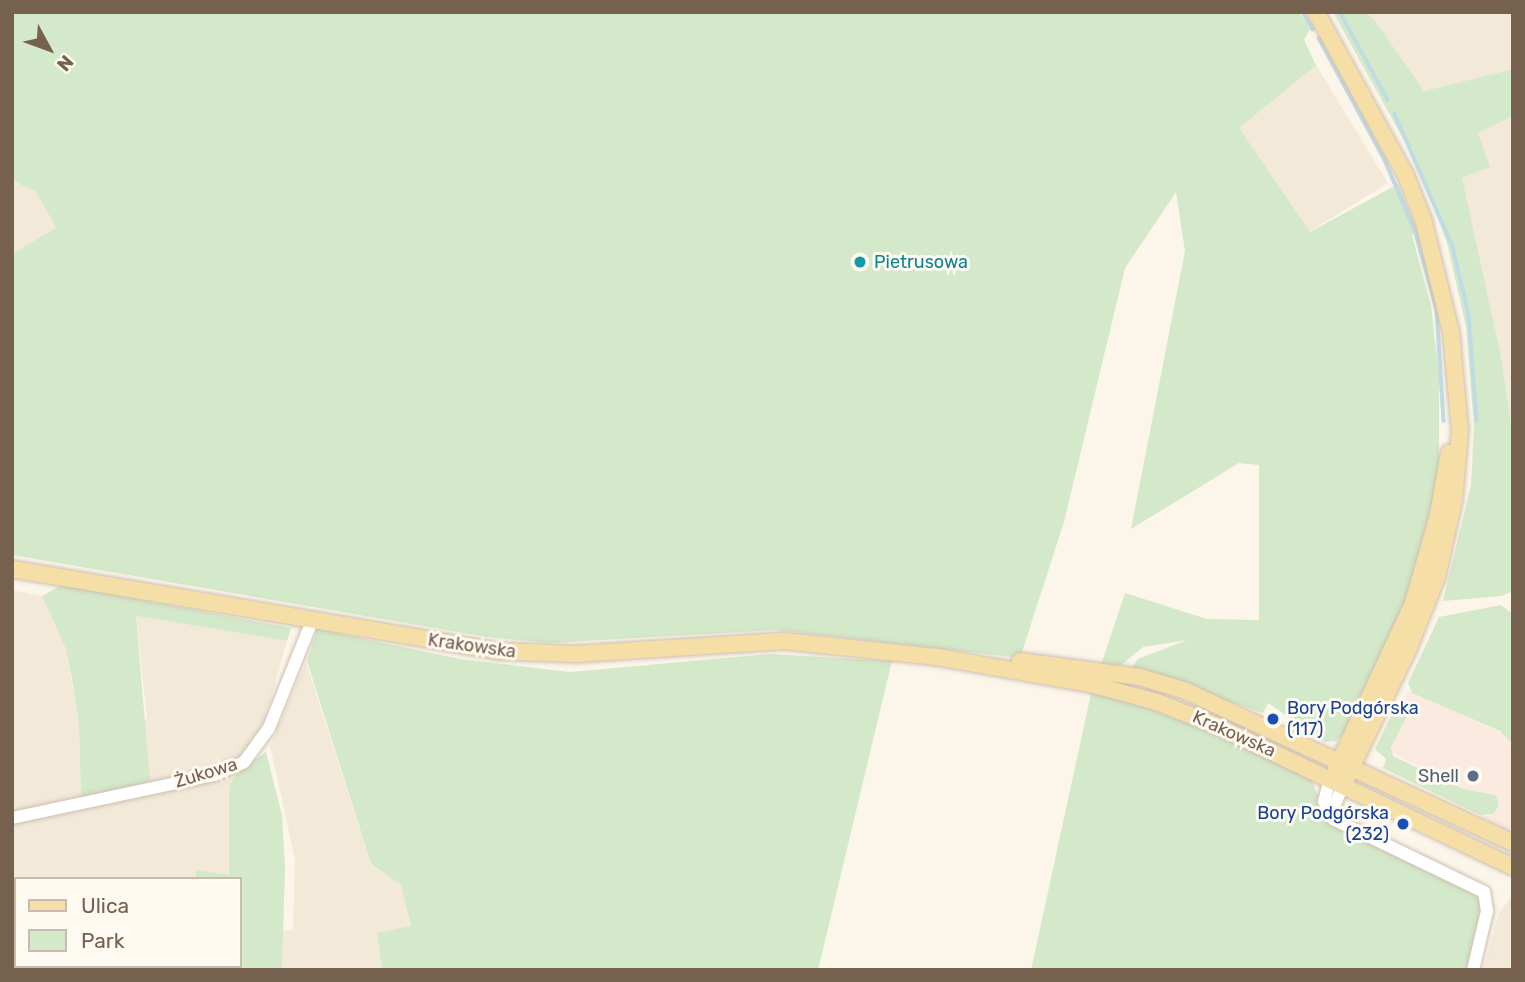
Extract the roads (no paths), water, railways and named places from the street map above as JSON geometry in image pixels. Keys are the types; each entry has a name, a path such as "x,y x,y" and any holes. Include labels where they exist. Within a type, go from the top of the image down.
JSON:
{"main road":[{"path":"1316,12 1406,176 1423,219 1445,295 1457,395 1458,466 1441,564 1415,633 1363,745 1346,764"},
{"path":"1337,782 1413,603 1442,498 1457,395"},
{"name":"Krakowska","path":"12,569 522,654 576,654 752,640 1035,663 1159,682 1214,702 1513,843"},
{"name":"Krakowska","path":"937,657 1101,686 1157,702 1337,782 1513,867"},
{"path":"1363,745 1368,762 1381,780"}],"street":[{"name":"Żukowa","path":"12,818 214,775 244,762 269,729 312,621"},
{"path":"1337,782 1331,816 1484,892 1487,911 1473,970"}],"waterway":[{"path":"1303,12 1313,29"},
{"path":"1340,12 1388,100"},
{"path":"1319,38 1385,160 1416,233 1437,310 1444,421"},
{"path":"1395,114 1453,247 1469,315 1477,421"}],"place":[{"name":"Pietrusowa","path":"860,262"},
{"name":"Bory Podgórska (117)","path":"1273,719"},
{"name":"Shell","path":"1473,776"},
{"name":"Bory Podgórska (232)","path":"1403,824"}]}
